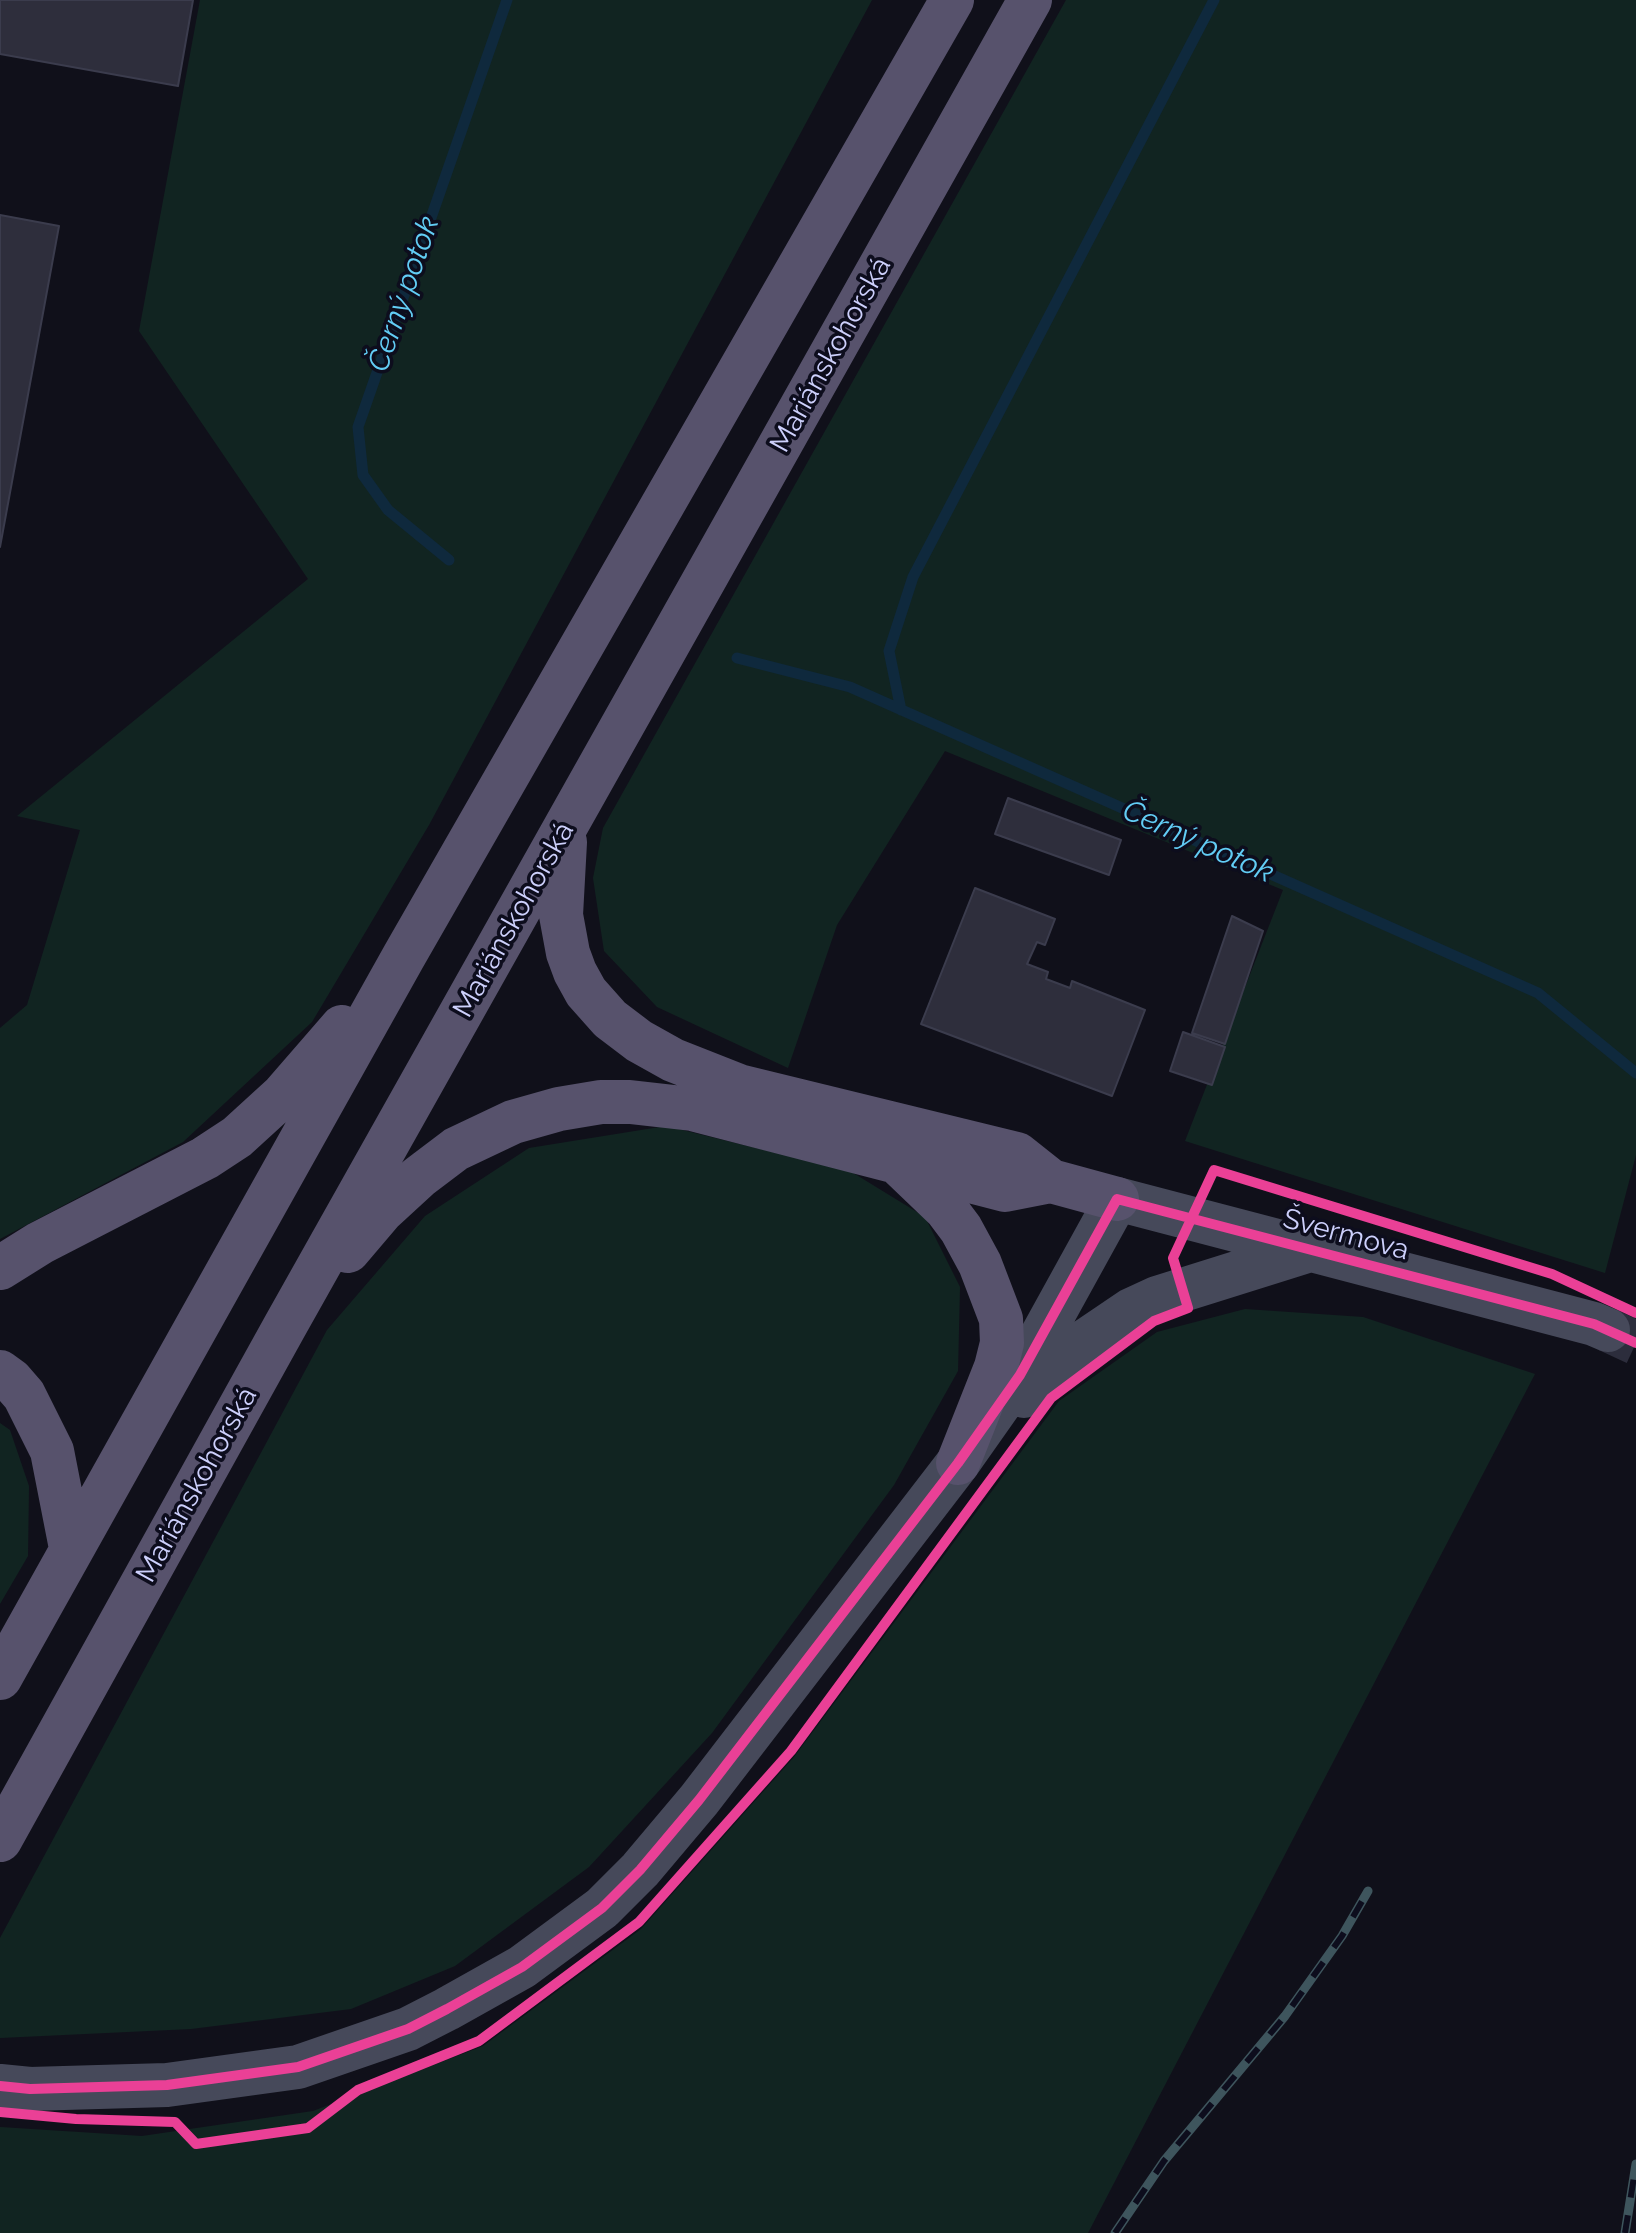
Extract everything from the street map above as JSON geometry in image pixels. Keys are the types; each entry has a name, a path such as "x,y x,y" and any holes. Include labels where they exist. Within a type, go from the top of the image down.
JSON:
{"main road":[{"path":"0,1678 404,956 952,0"},
{"name":"Mariánskohorská","path":"0,1840 1030,0"},
{"path":"567,827 561,915 568,953 586,992 610,1019 639,1041 673,1060 739,1086 1017,1154 1051,1181 1117,1199"},
{"path":"0,1268 40,1243 205,1158 237,1137 283,1095 404,956"},
{"path":"285,1326 382,1211 419,1177 456,1149 483,1135 513,1122 559,1109 601,1102 630,1102 692,1109 1005,1190 1051,1181"},
{"path":"898,1163 946,1209 961,1229 980,1264 1001,1319 1002,1343 996,1367 958,1463"},
{"path":"0,1372 24,1395 52,1451 71,1548"}],"street":[{"path":"0,2086 30,2089 167,2085 298,2067 408,2029 522,1967 602,1908 640,1870 699,1800 958,1463 1020,1375 1117,1199"},
{"name":"Švermova","path":"1117,1199 1608,1330"},
{"path":"958,1463 1066,1354 1131,1310 1157,1298 1310,1250"}],"green space":[{"path":"200,0 872,0 429,825 312,1022 183,1142 0,1239 0,1028 27,1005 80,830 17,816 308,579 139,331"},
{"path":"1066,0 1636,0 1636,1155 1605,1273 1185,1141 1283,890 945,751 837,925 788,1068 657,1007 604,951 593,878 603,828"},
{"path":"666,1126 850,1171 925,1217 960,1287 958,1371 894,1485 712,1733 589,1867 455,1966 351,2009 191,2029 0,2038 0,1938 327,1330 425,1216 529,1148"},
{"path":"1245,1309 1363,1317 1535,1374 1088,2233 0,2233 0,2127 142,2136 313,2111 483,2046 641,1929 794,1757 1059,1401 1157,1332"},
{"path":"0,1423 10,1430 29,1486 28,1556 0,1604"}],"building":[{"path":"0,0 193,0 178,86 0,54"},
{"path":"0,215 59,226 0,547"},
{"path":"1008,798 1121,840 1109,875 995,834"},
{"path":"975,888 1055,919 1045,945 1037,942 1027,964 1048,972 1046,979 1070,988 1072,981 1145,1010 1112,1096 921,1024"},
{"path":"1232,916 1263,931 1225,1044 1192,1033"},
{"path":"1183,1032 1225,1047 1212,1085 1170,1071"}],"waterway":[{"name":"Černý potok","path":"449,560 388,510 363,475 358,427 507,0"},
{"path":"901,710 889,651 913,577 1214,0"},
{"name":"Černý potok","path":"737,658 850,687 1538,993 1636,1073"}],"tunnel":[{"path":"1608,1330 1636,1343"}],"railway":[{"path":"1115,2233 1164,2161 1285,2016 1342,1936 1368,1891"},
{"path":"1625,2233 1636,2164"}],"cycle path":[{"path":"0,2112 76,2119 175,2122 196,2144 308,2128 358,2090 479,2041 639,1922 791,1751 1051,1398 1154,1321 1188,1308 1173,1258 1214,1170 1552,1274 1636,1313"},
{"path":"0,2086 30,2089 167,2085 298,2067 408,2029 447,2009 522,1967 602,1908 640,1870 699,1800 958,1463 1020,1375 1117,1199 1594,1324 1636,1343"}]}
